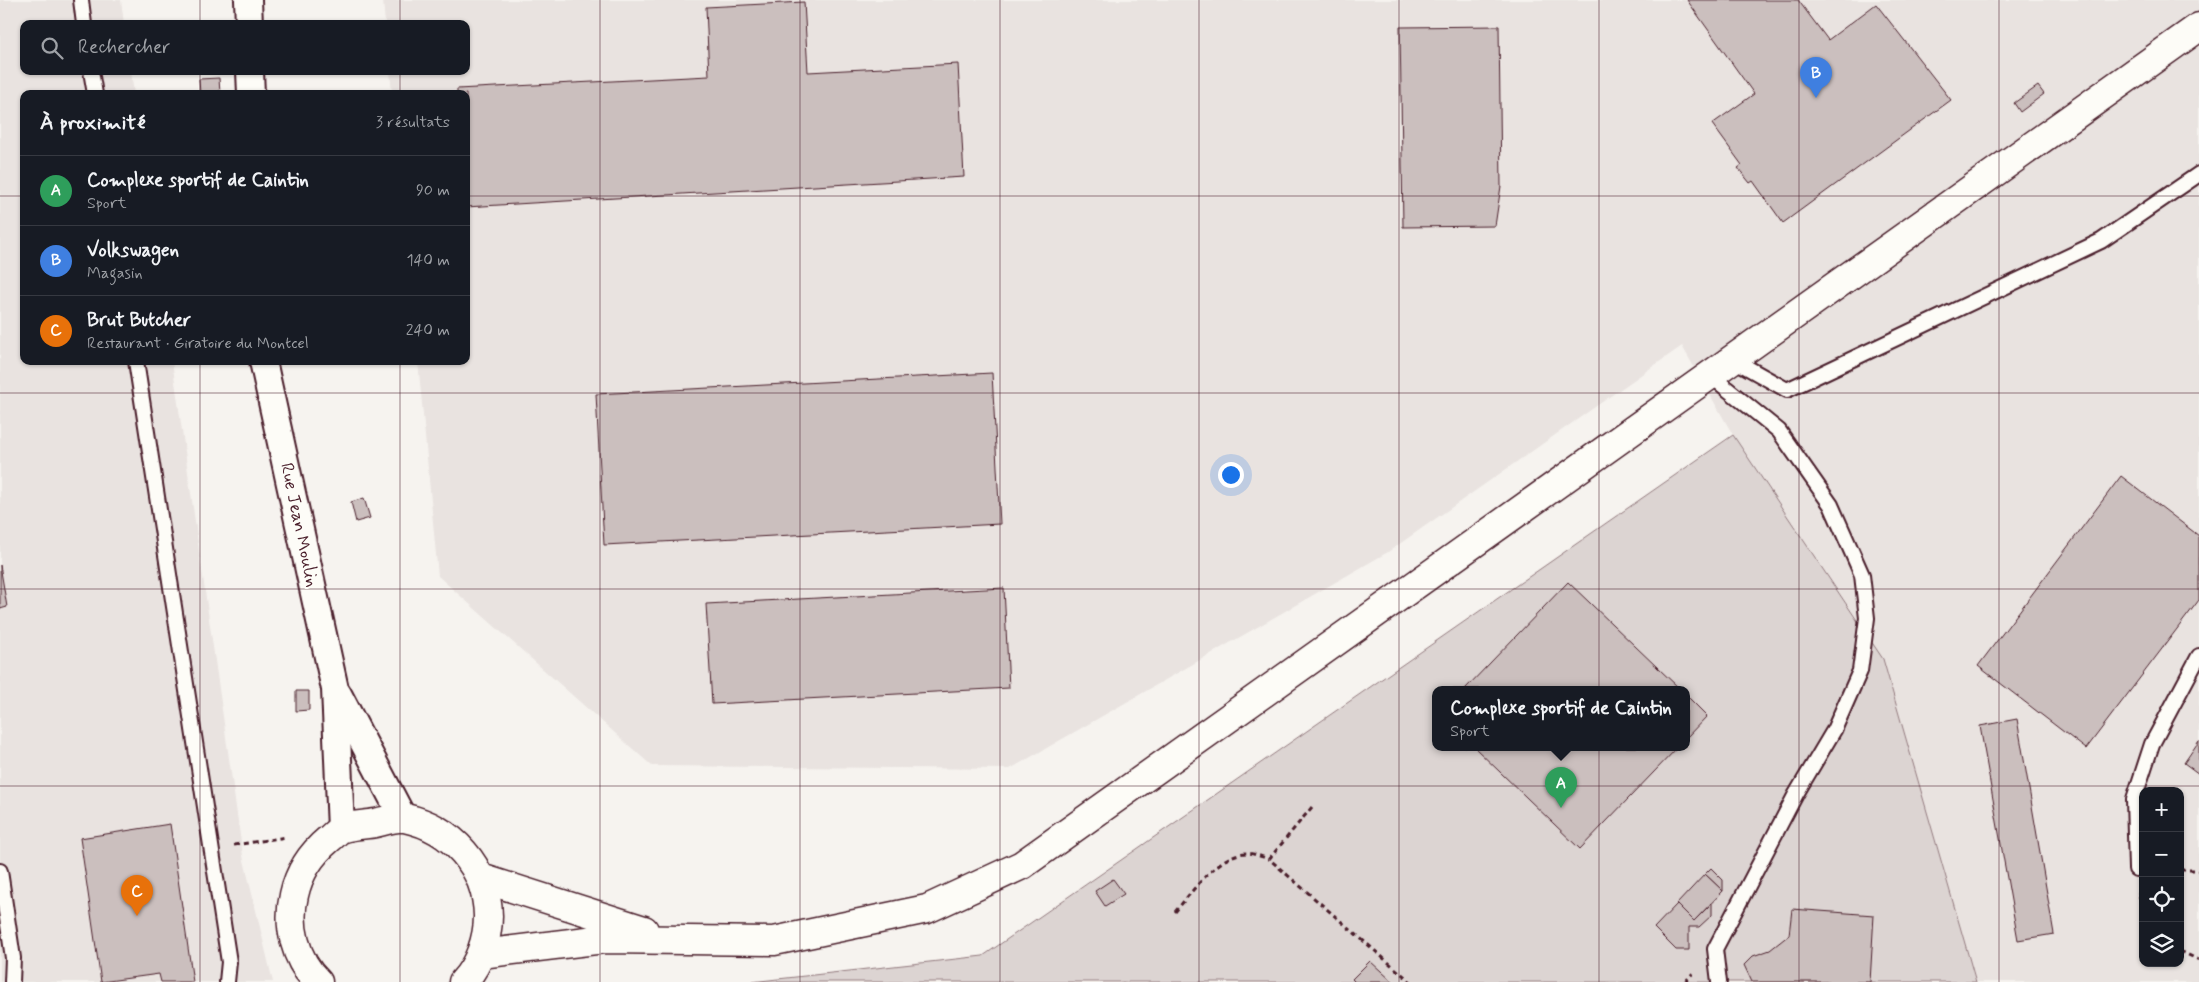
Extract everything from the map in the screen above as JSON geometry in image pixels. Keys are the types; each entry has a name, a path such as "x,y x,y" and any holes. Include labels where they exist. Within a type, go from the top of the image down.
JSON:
{"main road":[{"path":"481,954 604,939 774,941 927,909 1022,865 2199,27"},
{"path":"318,982 310,974 295,944 290,911 298,879 315,851 341,829 402,818 435,828 463,849 481,878 488,903 488,929 481,954 463,982"},
{"path":"481,878 676,941"}],"street":[{"path":"248,0 249,20"},
{"path":"250,75 251,90"},
{"name":"Rue Jean Moulin","path":"264,365 335,689 341,829"},
{"name":"Rue Jean Moulin","path":"335,689 402,818"}],"lane":[{"path":"80,0 83,20"},
{"path":"92,75 94,90"},
{"path":"1732,359 1787,390 2101,241 2199,174"},
{"path":"137,365 229,962 226,982"},
{"path":"1710,375 1779,431 1831,505 1862,575 1867,618 1860,672 1834,730 1796,794 1715,949 1719,982"},
{"path":"2136,869 2134,799 2152,744 2199,656"},
{"path":"0,871 13,958 12,982"}],"path":[{"path":"1268,859 1312,807"},
{"path":"235,845 259,841"},
{"path":"1175,912 1207,875 1226,859 1246,853 1268,859 1411,982"},
{"path":"2184,870 2199,870"},
{"path":"2184,953 2199,960"}],"shaded area":[{"path":"0,0 121,0 124,20 20,20 20,75 132,75 133,90 20,90 20,365 173,365 243,856 273,982 0,982"},
{"path":"383,0 2199,0 2199,982 1976,982 1883,659 1733,435 1682,346 1388,552 1010,769 652,766 438,576 418,365 470,365 470,90 392,90 390,75 470,75 470,20 385,20"},
{"path":"1733,435 1883,659 1976,982 751,982 983,956"}],"building":[{"path":"1687,0 1798,0 1828,40 1876,4 1951,100 1783,223 1753,181 1750,183 1738,168 1742,165 1712,124 1754,94"},
{"path":"804,2 808,72 958,64 964,177 470,207 470,90 457,89 709,76 706,7"},
{"path":"1499,26 1501,186 1495,226 1403,227 1400,27"},
{"path":"219,78 220,90 200,90 199,79"},
{"path":"2038,86 2044,94 2020,112 2014,103"},
{"path":"992,373 1000,524 604,545 596,394"},
{"path":"2121,476 2199,536 2199,600 2086,749 1978,666"},
{"path":"364,498 370,518 356,522 351,502"},
{"path":"0,565 7,607 0,609"},
{"path":"1568,582 1677,686 1468,686"},
{"path":"1004,588 1009,688 712,704 706,604"},
{"path":"296,691 309,691 309,710 296,711"},
{"path":"1690,699 1707,716 1690,734"},
{"path":"2017,719 2054,934 2018,940 1980,726"},
{"path":"2199,741 2199,774 2184,763"},
{"path":"1478,751 1674,751 1580,849"},
{"path":"170,824 193,982 161,982 159,974 101,982 80,838"},
{"path":"1711,868 1723,880 1723,891 1705,874"},
{"path":"1705,874 1723,891 1694,921 1677,904"},
{"path":"1113,879 1124,894 1105,906 1095,891"},
{"path":"1712,903 1712,915 1699,927 1689,927 1689,950 1676,950 1654,928 1677,904 1694,921"},
{"path":"1792,909 1874,915 1870,982 1752,982 1744,965 1753,956 1770,950 1789,935"},
{"path":"1370,961 1393,982 1355,982 1352,979"}],"place":[{"name":"Volkswagen","path":"1816,98"},
{"name":"Complexe sportif de Caintin","path":"1561,808"},
{"name":"Brut Butcher","path":"137,916"}]}
